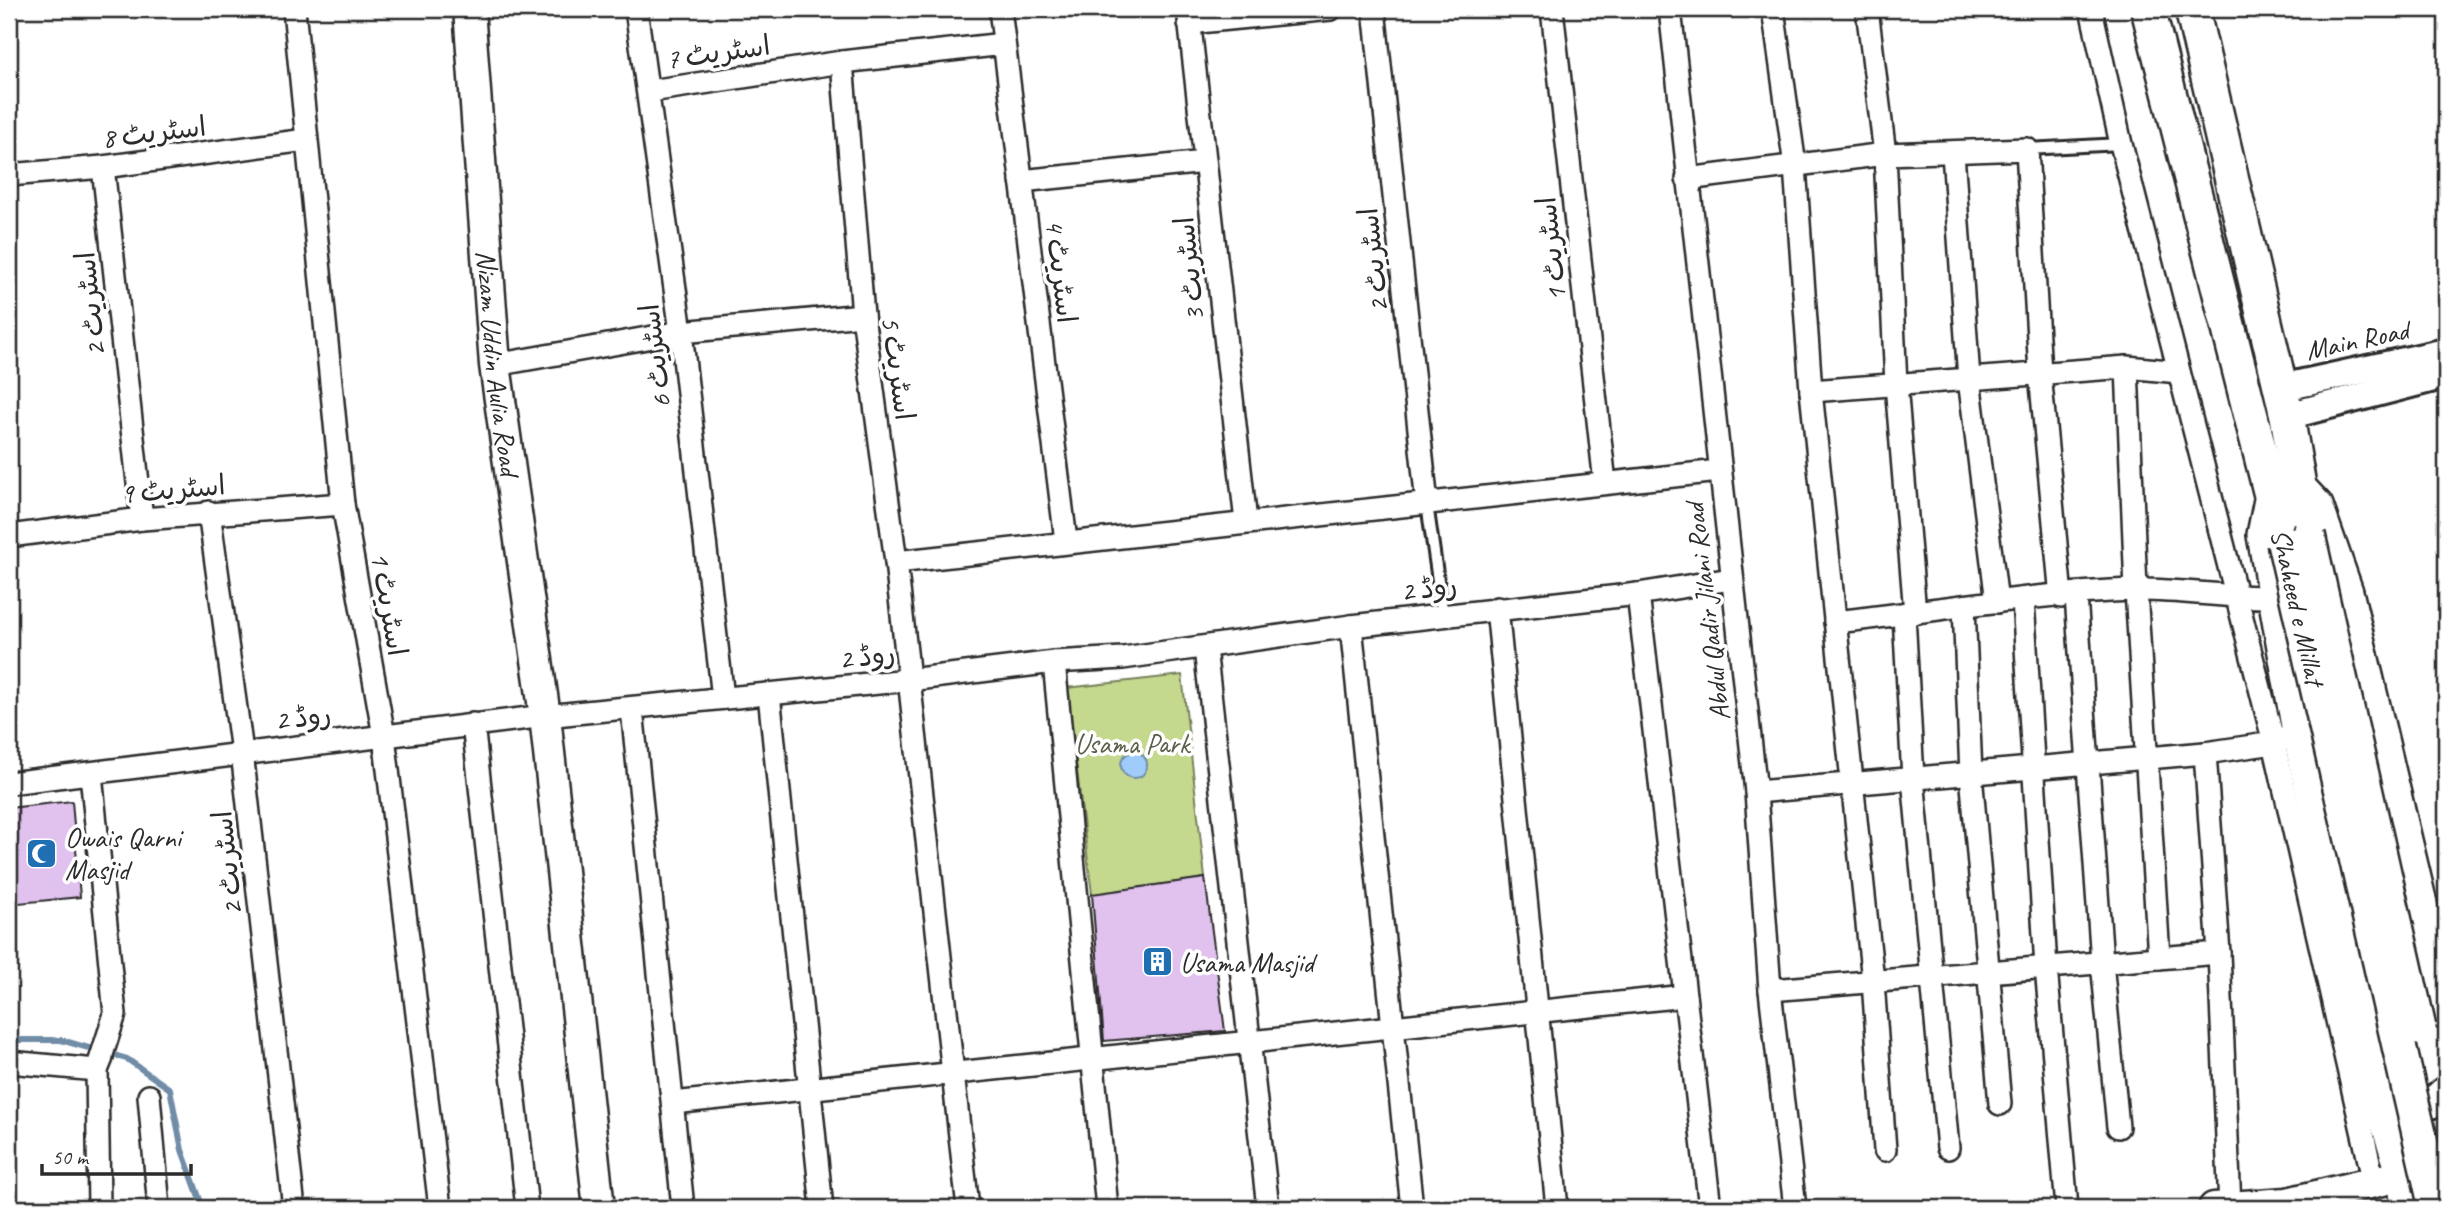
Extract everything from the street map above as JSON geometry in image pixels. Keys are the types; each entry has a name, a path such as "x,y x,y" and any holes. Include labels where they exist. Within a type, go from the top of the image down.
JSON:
{"main road":[{"name":"Nizam Uddin Aulia Road","path":"468,9 495,365 545,716 599,1208"},
{"name":"Shaheed e Millat","path":"2148,9 2296,538 2446,1149"},
{"name":"Shaheed e Millat","path":"2192,9 2283,402 2284,493"},
{"path":"2408,1208 2389,1179 2377,1089 2286,737 2273,597 2264,535 2284,493 2316,506 2346,592 2446,1013"},
{"name":"Shaheed e Millat","path":"2296,538 2436,1208"},
{"path":"2377,1089 2397,1105 2409,1108 2434,1102 2446,1091"},
{"path":"2222,1208 2287,1206 2389,1179 2446,1188"}],"street":[{"name":"اسٹریٹ 1","path":"293,9 343,504 384,736 440,1208"},
{"name":"اسٹریٹ 6","path":"636,9 650,90 681,332 723,698"},
{"name":"اسٹریٹ 4","path":"1000,9 1066,541"},
{"path":"1188,16 1331,9"},
{"name":"اسٹریٹ 2","path":"1374,9 1427,505"},
{"name":"اسٹریٹ 1","path":"1552,9 1605,483"},
{"name":"Abdul Qadir Jilani Road","path":"1670,9 1756,792 1770,989 1795,1208"},
{"path":"1773,9 1795,166 1811,391 1850,783 1873,981 1885,1150"},
{"path":"1867,9 1885,154 1910,614 1913,778 1948,1148"},
{"path":"2091,9 2121,144 2238,598 2286,737 2389,1179 2435,1164 2446,1155"},
{"name":"اسٹریٹ 3","path":"1188,16 1246,522"},
{"name":"اسٹریٹ 7","path":"650,90 842,62 1004,44"},
{"name":"اسٹریٹ 5","path":"842,62 863,315 896,562 968,1208"},
{"name":"اسٹریٹ 8","path":"9,175 103,167 306,140"},
{"path":"1687,179 1885,154 2027,149 2040,373 2086,763 2118,1127"},
{"path":"1953,153 1969,379 1997,602"},
{"path":"1021,181 1205,162"},
{"name":"اسٹریٹ 2","path":"103,167 142,519"},
{"path":"495,365 681,332 863,315"},
{"name":"Main Road","path":"2403,374 2446,352"},
{"path":"1811,391 2127,367 2179,372"},
{"path":"2127,367 2145,757 2159,958"},
{"name":"Main Road","path":"2283,402 2403,374 2446,375"},
{"path":"896,562 1066,541 1427,505 1719,471"},
{"name":"اسٹریٹ 9","path":"9,536 209,512 343,504"},
{"name":"اسٹریٹ 2","path":"209,512 242,752 294,1208"},
{"name":"روڈ 2","path":"9,783 473,724 909,680 1054,662 1123,658 1351,625 1638,594 1731,579"},
{"path":"1835,622 1997,602 2136,590 2238,598 2273,597"},
{"path":"1638,594 1710,1208"},
{"path":"2022,600 2046,967 2067,1208"},
{"path":"1964,606 1971,774 2000,1104"},
{"path":"1497,608 1557,1208"},
{"path":"1351,625 1395,1025 1412,1208"},
{"path":"1205,648 1268,1208"},
{"path":"1054,662 1107,1208"},
{"path":"769,694 822,1208"},
{"path":"632,709 683,1208"},
{"path":"473,724 527,1208"},
{"path":"1756,792 2205,753 2286,737"},
{"path":"2205,753 2219,953 2222,1208"},
{"path":"92,774 115,1014 100,1063 99,1208"},
{"path":"1770,989 2219,953"},
{"path":"673,1103 811,1091 1092,1057 1685,996"},
{"path":"9,1062 100,1063"},
{"path":"149,1096 159,1208"}],"lane":[{"path":"2027,149 2121,144"},
{"path":"1427,505 1443,615"}],"green space":[{"name":"Usama Park","path":"1182,675 1205,878 1092,894 1067,688"}],"water":[{"path":"1134,752 1143,756 1147,765 1143,774 1134,778 1125,774 1121,765 1125,756"}],"building":[{"name":"Owais Qarni Masjid","path":"72,801 80,897 9,904 9,808"},
{"name":"Usama Masjid","path":"1205,878 1225,1031 1104,1041 1092,894"}],"waterway":[{"path":"9,1040 61,1040 127,1059 170,1089 182,1150 203,1208"}],"place":[{"name":"Owais Qarni Masjid","path":"42,853"},
{"name":"Usama Masjid","path":"1157,962"}]}
